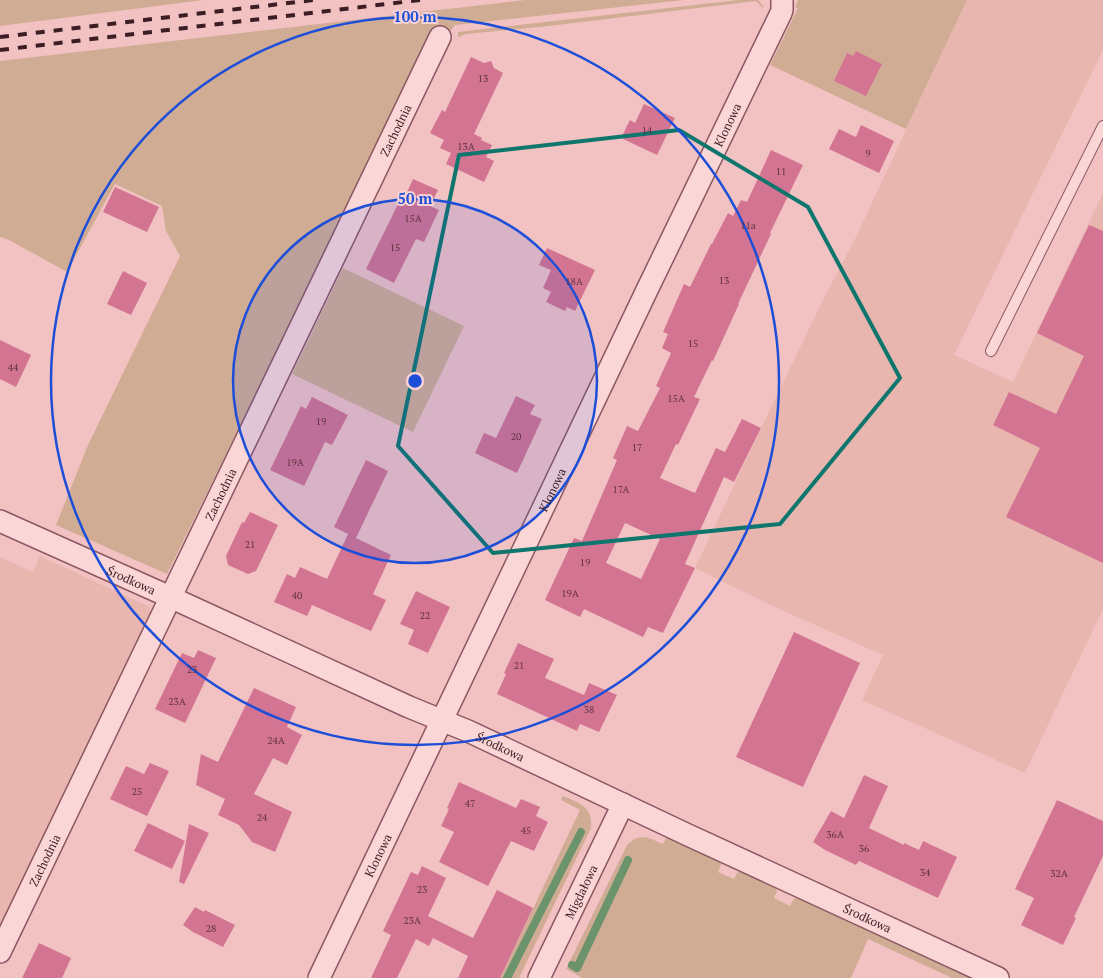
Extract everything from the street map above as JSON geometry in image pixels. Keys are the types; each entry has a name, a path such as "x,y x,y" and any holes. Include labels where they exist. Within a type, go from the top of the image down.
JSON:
{"street":[{"name":"Klonowa","path":"319,978 781,13 782,0"},
{"name":"Zachodnia","path":"0,952 440,37"},
{"name":"Środkowa","path":"0,521 409,707 468,731 998,978"},
{"name":"Migdałowa","path":"539,978 623,804"}],"lane":[{"path":"991,351 1103,126"}],"highlighted area":[{"path":"679,130 808,207 900,378 780,524 493,553 398,446 459,155"}],"shaded area":[{"path":"0,0 204,0 0,26"},
{"path":"525,0 684,0 455,25 449,33 432,36 167,574 56,525 88,445 180,256 166,231 162,206 115,184 67,272 9,240 0,237 0,61"},
{"path":"738,0 758,0 764,7 756,1 466,34 458,37 458,32"},
{"path":"798,0 967,0 906,129 770,65 798,8 795,7"},
{"path":"967,0 1103,0 1103,50 954,355 1013,382 1103,193 1103,609 1025,773 862,700 883,655 777,608 695,568 824,298 854,241"},
{"path":"343,268 464,326 413,432 292,374"},
{"path":"40,556 150,607 150,619 0,932 0,557 33,572"},
{"path":"563,796 588,810 591,828 519,978 500,978 580,810 561,800"},
{"path":"667,836 720,861 721,865 718,872 734,879 740,871 776,888 777,891 774,898 790,906 797,897 945,967 973,978 952,978 868,939 851,978 581,978 566,969 627,845 640,837 649,838 663,844"}],"building":[{"path":"856,51 882,64 866,96 834,81 847,53 853,56"},
{"path":"471,57 484,63 491,61 494,68 503,73 474,134 492,145 486,157 494,161 484,182 446,164 451,153 440,148 444,140 430,133 442,110 445,112"},
{"path":"644,104 675,118 657,155 621,138 630,120 635,123"},
{"path":"861,125 894,141 879,173 829,149 839,129 856,137"},
{"path":"771,150 803,165 770,233 713,361 694,397 700,399 660,478 695,493 716,448 725,452 742,419 761,428 734,482 724,477 685,564 695,568 663,633 648,627 643,637 584,609 580,617 545,600 574,538 582,541 617,460 613,458 627,426 638,431 660,388 656,386 671,353 662,348 668,334 663,332 684,284 690,287 728,213 733,216 741,200 747,202","holes":["625,523 660,539 641,579 606,563"]},
{"path":"413,179 438,190 430,206 439,210 424,242 416,239 394,283 366,269 402,196 405,197"},
{"path":"115,187 159,207 147,232 103,212"},
{"path":"1089,225 1103,231 1103,563 1006,517 1040,448 993,425 1009,392 1056,414 1084,356 1037,333"},
{"path":"547,248 595,270 575,311 567,307 565,311 546,302 551,292 543,288 551,270 539,265"},
{"path":"123,271 147,283 131,315 107,304"},
{"path":"0,340 31,355 16,387 0,379"},
{"path":"516,396 535,405 530,414 542,419 517,473 475,453 484,433 496,438"},
{"path":"312,397 348,415 332,445 325,442 304,486 270,470 301,406 306,409"},
{"path":"366,460 388,471 356,538 391,555 373,594 386,600 371,631 312,605 307,616 274,602 287,574 295,578 300,567 327,579 348,534 334,527"},
{"path":"250,512 278,525 256,571 248,574 228,565 226,556 242,522 244,523"},
{"path":"416,591 450,607 428,653 408,644 414,630 400,624"},
{"path":"794,632 860,663 803,787 736,757"},
{"path":"518,643 554,659 545,678 584,695 589,683 617,695 599,732 580,724 577,731 497,694 506,674 504,673"},
{"path":"198,650 216,658 185,723 155,709 182,653 194,658"},
{"path":"254,688 296,707 287,727 302,735 287,765 273,758 254,794 292,812 275,852 252,842 239,825 218,815 225,799 196,785 201,754 218,762"},
{"path":"150,763 169,771 147,816 110,799 126,766 144,774"},
{"path":"864,775 888,786 869,828 919,850 923,841 957,857 938,898 859,861 856,865 813,842 831,811 844,818"},
{"path":"459,782 516,808 521,799 540,807 536,816 548,822 534,851 511,841 488,886 439,862 454,832 441,826"},
{"path":"1057,800 1103,821 1103,856 1063,945 1021,925 1034,898 1015,889"},
{"path":"148,823 185,841 172,869 134,851"},
{"path":"189,824 209,833 184,884 179,882"},
{"path":"422,866 446,878 428,916 473,938 497,890 533,908 500,978 458,978 468,956 433,938 429,946 416,939 397,978 371,978 391,935 383,931 411,872 418,875"},
{"path":"195,907 235,925 223,947 183,925"},
{"path":"39,943 71,958 62,978 22,978"}],"waterway":[{"path":"507,978 581,832"},
{"path":"572,965 577,968 628,860"}],"railway":[{"path":"0,37 314,0"},
{"path":"0,50 420,0"}]}
